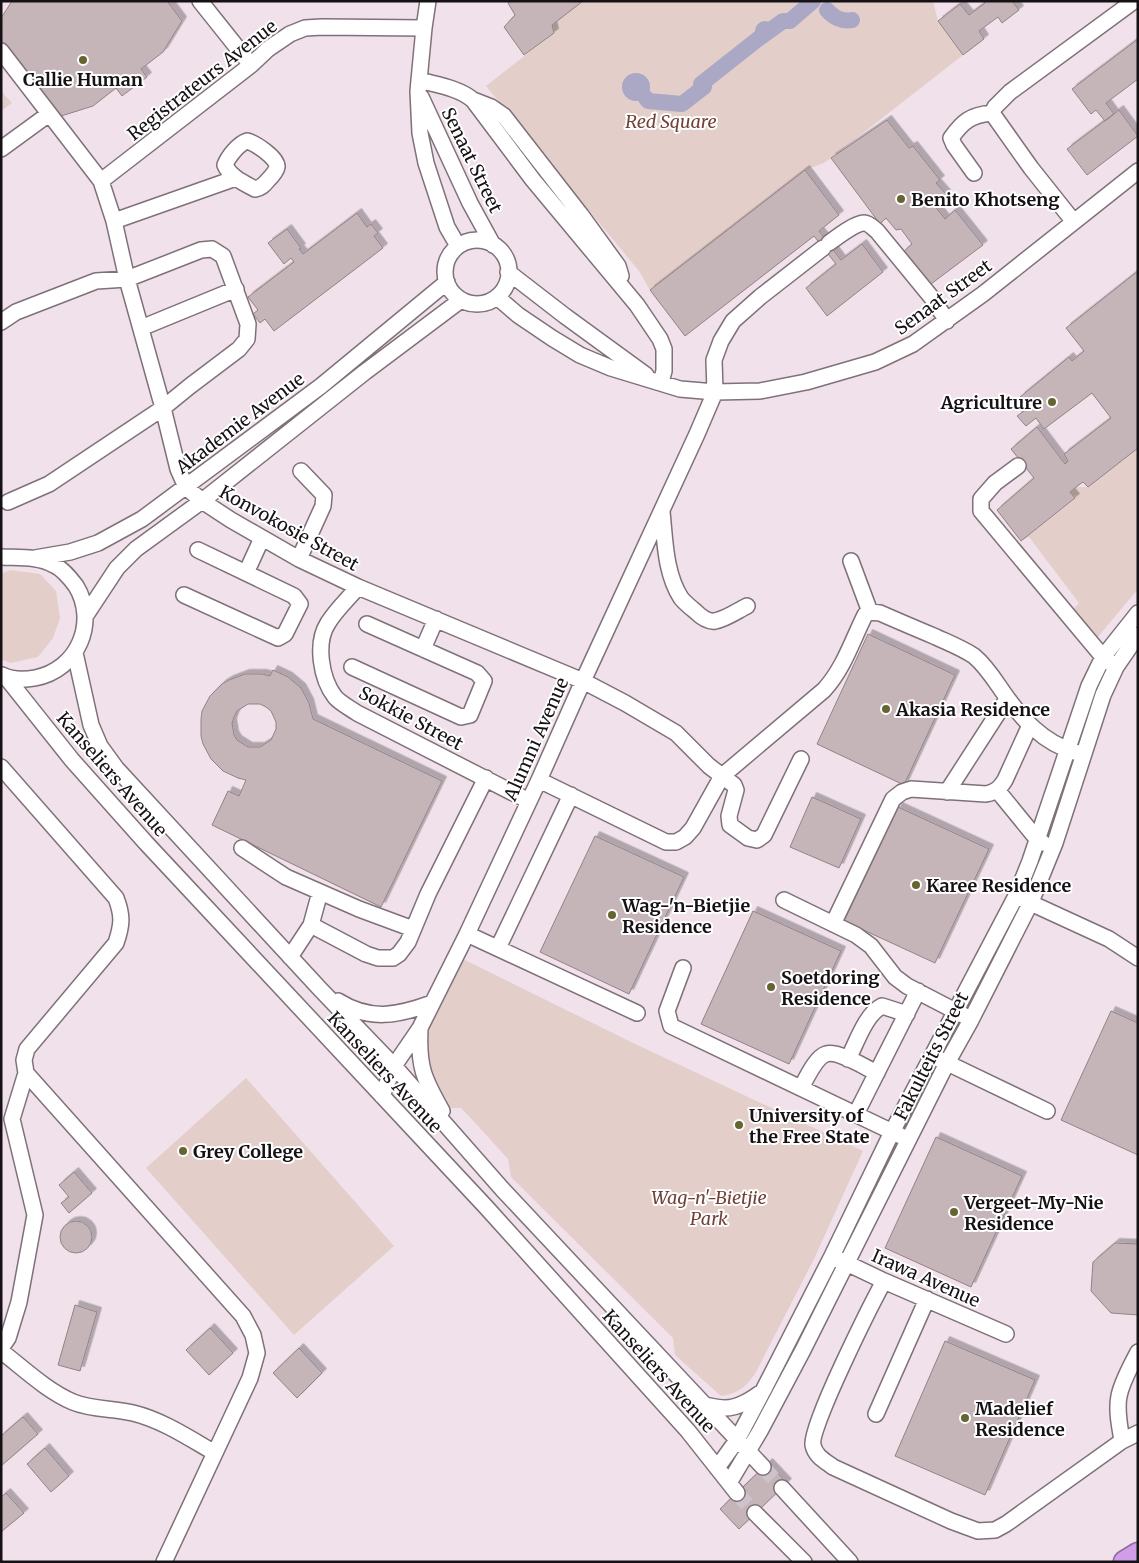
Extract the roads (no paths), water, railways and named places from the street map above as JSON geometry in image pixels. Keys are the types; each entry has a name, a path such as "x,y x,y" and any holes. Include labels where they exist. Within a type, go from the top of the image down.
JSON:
{"highway":[{"path":"1125,1562 1138,1554"}],"street":[{"name":"Senaat Street","path":"428,1 419,86 420,133 426,163 447,227 458,246 479,240 493,245"},
{"path":"992,113 995,107 1010,92 1134,1"},
{"path":"205,3 251,64"},
{"name":"Registrateurs Avenue","path":"102,181 268,49 290,34 305,28 322,27 424,28"},
{"name":"Konvokosie Street","path":"1,50 102,181 114,221 126,279 163,408 178,469 186,487 202,501 262,538 299,558 358,587 583,681 676,733 734,785 736,790 729,816 730,825 748,838 757,840 764,835 801,759"},
{"name":"Senaat Street","path":"419,86 467,196 493,245 504,256 508,264 508,272 565,316 657,381"},
{"path":"419,86 456,91 491,107 504,116 618,266 624,289 660,339 664,349 664,371 657,381"},
{"path":"974,173 951,138 957,130 974,116 992,113"},
{"path":"992,113 1074,222"},
{"path":"1,149 50,114"},
{"name":"Senaat Street","path":"497,297 525,319 580,355 611,368 680,389 715,392 760,391 806,382 876,362 913,344 947,321 1138,171"},
{"path":"114,221 236,178"},
{"path":"715,392 714,360 721,341 733,321 826,245 863,223 870,225 877,231 932,298 947,321"},
{"path":"458,246 446,263 445,272 447,282 455,295 461,300 480,304 489,302 503,290 507,282 508,272"},
{"path":"1,322 16,312 96,281 126,279 201,250 212,249 223,256 248,324 247,339 238,349 163,408 49,484 8,502"},
{"name":"Akademie Avenue","path":"35,558 70,552 98,542 142,519 321,386 447,282"},
{"path":"141,328 236,289"},
{"name":"Akademie Avenue","path":"86,615 117,568 136,549 202,501 365,372 461,300"},
{"name":"Alumni Avenue","path":"382,1096 394,1066 420,1028 467,934 715,392"},
{"path":"1018,466 995,484 982,499 981,511 1104,657 1116,667"},
{"path":"299,558 323,506 324,495 301,471"},
{"path":"662,510 668,561 674,582 685,602 698,615 708,621 715,621 726,617 747,606"},
{"path":"246,573 262,538"},
{"path":"184,595 278,638 285,634 300,604 294,596 198,550"},
{"name":"Kanseliers Avenue","path":"4,676 26,680 45,676 62,667 75,653 83,635 86,615 81,595 70,578 55,565 35,558 6,559"},
{"path":"852,561 870,612"},
{"name":"Sokkie Street","path":"358,587 327,624 321,644 321,664 326,682 336,698 357,713 529,801"},
{"path":"539,780 666,842 676,842 686,837 722,776 824,690 840,670 865,615 870,612 880,613 959,648 974,657 988,670 1007,698 1030,725 1048,740 1067,750 1084,754"},
{"name":"Fakulteits Street","path":"717,1468 737,1440 764,1390 892,1132 1016,896 1030,861 1090,686 1104,657 1138,613"},
{"path":"423,649 436,619"},
{"path":"352,667 461,717 470,716 484,681 477,673 367,624"},
{"name":"Fakulteits Street","path":"733,1488 748,1452 803,1350 947,1063 1031,902 1052,850 1103,695 1116,667 1138,635"},
{"name":"Kanseliers Avenue","path":"75,653 91,725 100,746 116,768 290,958 394,1066 455,1136 763,1468"},
{"name":"Kanseliers Avenue","path":"4,676 90,781 486,1208 688,1430 733,1488"},
{"path":"947,792 1007,698"},
{"path":"832,924 893,799 902,792 911,789 986,794 994,792 1005,780 1030,725"},
{"path":"1,767 116,898 121,912 121,928 116,943 27,1049 24,1060 26,1073 12,1119 35,1215 18,1302 8,1338 1,1350 58,1395 74,1403 132,1413 153,1419 215,1454"},
{"path":"311,925 366,954 378,958 393,958 399,954 408,942 428,894 486,778"},
{"path":"997,790 1037,839 1052,850"},
{"path":"498,948 571,795"},
{"path":"242,848 286,877 359,909 413,929"},
{"path":"290,958 311,925 320,892"},
{"path":"1016,896 1109,939 1138,958"},
{"path":"784,900 863,940 871,946 895,977 907,986 971,1020"},
{"path":"467,934 636,1013"},
{"path":"683,968 667,1011 671,1026 908,1140"},
{"path":"320,989 350,1009 363,1013 398,1014 432,1003"},
{"path":"856,1114 918,992"},
{"path":"848,1058 869,1017 876,1009 882,1006 907,1014"},
{"path":"420,1028 421,1068 426,1083 455,1136"},
{"path":"801,1088 812,1068 821,1057 827,1054 848,1058 877,1073"},
{"path":"933,1056 1047,1111"},
{"path":"26,1073 244,1316 253,1335 257,1353 250,1378 164,1562"},
{"name":"Irawa Avenue","path":"832,1256 884,1281 1006,1334"},
{"path":"884,1281 830,1391 814,1433 812,1444 818,1455 833,1467 951,1521 978,1531 995,1530 1122,1441 1138,1434"},
{"path":"876,1414 927,1299"},
{"path":"1122,1441 1118,1414 1119,1397 1124,1379 1138,1352"},
{"path":"704,1405 724,1408 736,1407 764,1390"},
{"path":"782,1488 850,1562"},
{"path":"755,1513 804,1562"}],"water":[{"path":"765,21 772,24 775,31 772,38 765,41 758,38 755,31 758,24"},
{"path":"636,73 646,77 650,87 646,97 636,101 626,97 622,87 626,77"}],"waterway":[{"path":"645,97 648,101 682,104 704,87 701,84 758,39 783,21 790,21 813,1"},
{"path":"827,10 838,18 852,20"}],"tunnel":[{"path":"763,1467 782,1488"},
{"path":"737,1493 755,1513"}],"place":[{"name":"Callie Human","path":"83,60"},
{"name":"Benito Khotseng","path":"901,199"},
{"name":"Agriculture","path":"1052,402"},
{"name":"Akasia Residence","path":"886,709"},
{"name":"Karee Residence","path":"916,885"},
{"name":"Wag-'n-Bietjie Residence","path":"612,915"},
{"name":"Soetdoring Residence","path":"771,987"},
{"name":"University of the Free State","path":"739,1125"},
{"name":"Grey College","path":"183,1151"},
{"name":"Vergeet-My-Nie Residence","path":"954,1212"},
{"name":"Madelief Residence","path":"965,1418"}],"park label":[{"name":"Red Square","path":"671,121"},
{"name":"Wag-n'-Bietjie Park","path":"709,1207"}]}
